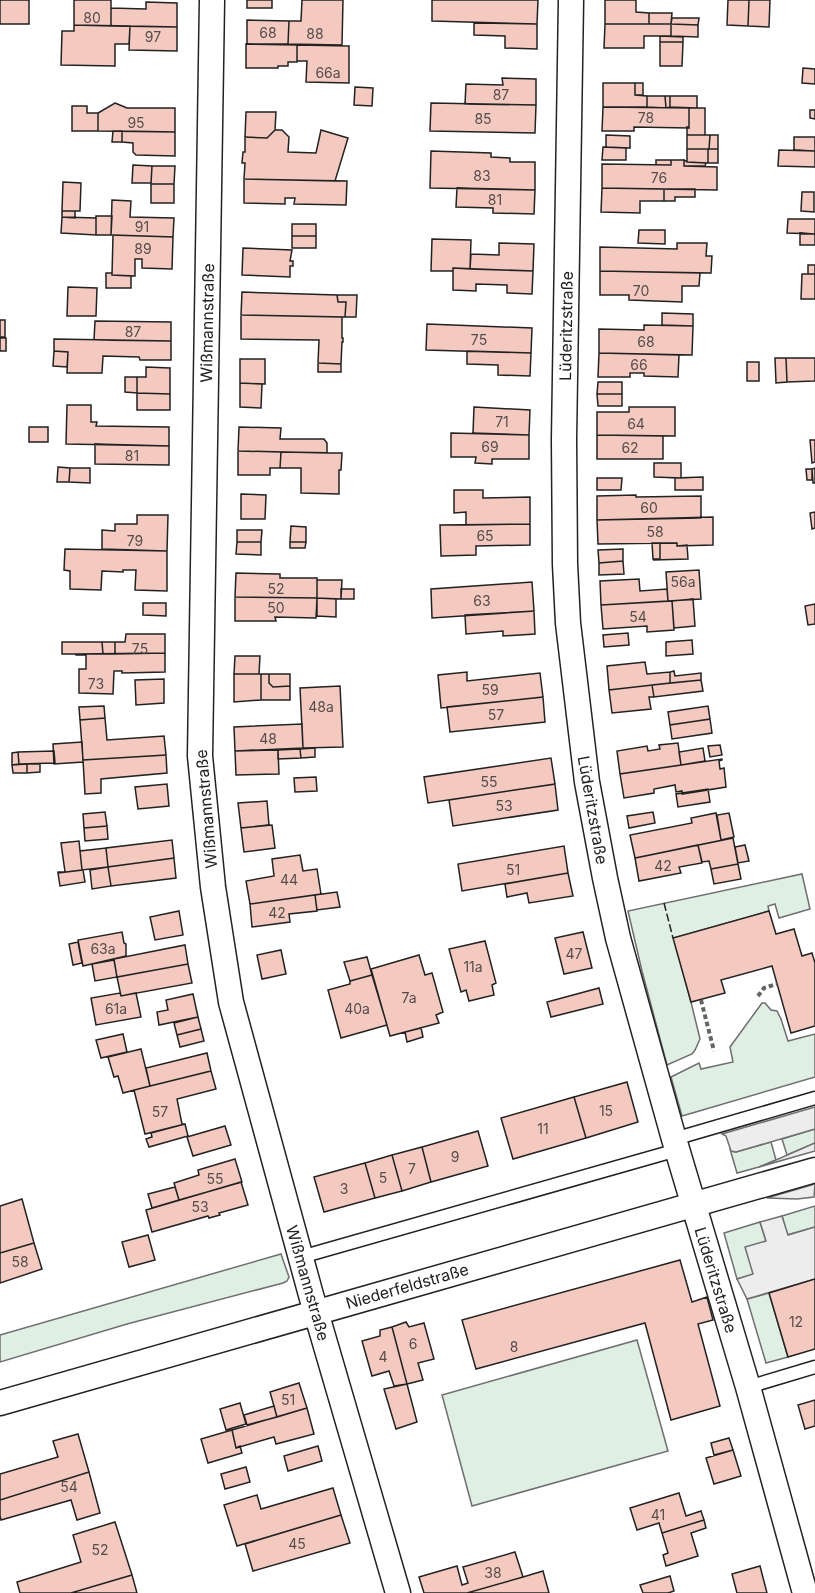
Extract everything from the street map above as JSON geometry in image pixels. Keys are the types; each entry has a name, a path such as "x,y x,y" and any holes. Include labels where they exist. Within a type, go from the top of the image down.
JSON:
{"street":[{"name":"Wißmannstraße","path":"212,0 200,756 213,886 231,1002 316,1312 398,1593"},
{"name":"Lüderitzstraße","path":"571,0 564,440 565,564 568,623 587,782 604,878 618,938 675,1145 748,1387 805,1593"},
{"name":"Niederfeldstraße","path":"0,1403 815,1170"}],"lane":[{"path":"301,1257 675,1145 815,1098"},
{"path":"748,1387 815,1367"}],"path":[{"path":"758,996 764,988 777,984"},
{"path":"701,999 714,1051"}],"green space":[{"path":"802,874 810,909 779,918 775,904 768,906 769,911 674,938 700,1039 692,1054 667,1065 628,911"},
{"path":"762,1003 765,1003 771,1010 777,1011 788,1041 815,1034 815,1077 682,1116 671,1077 699,1063 701,1069 733,1062 730,1047"},
{"path":"815,1129 815,1143 787,1155 782,1139"},
{"path":"771,1142 776,1160 737,1173 730,1149 736,1152"},
{"path":"815,1206 815,1227 787,1235 782,1216"},
{"path":"760,1222 766,1241 753,1275 737,1279 724,1233"},
{"path":"281,1254 289,1277 283,1283 127,1324 0,1362 0,1335"},
{"path":"769,1293 788,1357 766,1363 747,1299"},
{"path":"637,1340 668,1451 472,1506 442,1395"}],"shaded area":[{"path":"815,1107 815,1129 736,1152 731,1151 726,1136 722,1134"},
{"path":"815,1143 815,1151 759,1167 776,1160"},
{"path":"815,1184 814,1197 767,1198"},
{"path":"782,1216 788,1235 815,1227 815,1279 747,1299 737,1279 753,1274 745,1247 766,1241 760,1222"}],"building":[{"path":"0,0 29,0 29,24 0,24"},
{"path":"74,0 111,0 111,26 74,25"},
{"path":"247,0 272,0 272,8 247,8"},
{"path":"302,0 343,0 342,45 288,44 289,21 301,21"},
{"path":"432,0 538,0 537,24 432,21"},
{"path":"605,0 636,0 636,12 649,13 649,24 605,24"},
{"path":"728,0 749,0 748,26 727,25"},
{"path":"749,0 770,0 769,27 748,26"},
{"path":"146,2 177,3 177,27 111,26 111,8 146,9"},
{"path":"649,13 672,13 671,24 649,24"},
{"path":"672,18 699,18 698,25 671,24"},
{"path":"247,20 289,21 288,44 247,44"},
{"path":"474,23 537,24 537,49 505,48 505,36 474,35"},
{"path":"605,24 671,24 671,36 644,36 644,48 604,48"},
{"path":"671,24 698,25 698,37 671,36"},
{"path":"74,25 130,26 129,44 115,44 115,66 61,65 62,31 74,31"},
{"path":"130,26 177,27 177,51 129,50"},
{"path":"660,36 683,37 683,42 660,42"},
{"path":"660,42 683,42 682,66 660,66"},
{"path":"246,44 297,45 297,62 288,62 288,66 278,66 278,68 246,68"},
{"path":"297,45 349,46 349,83 306,82 307,61 297,61"},
{"path":"803,68 815,69 815,84 802,83"},
{"path":"502,78 536,79 536,105 465,104 466,84 503,85"},
{"path":"603,83 635,83 635,95 647,96 647,107 603,107"},
{"path":"635,83 643,83 643,95 635,95"},
{"path":"355,87 373,88 372,106 354,105"},
{"path":"647,96 665,96 666,108 647,107"},
{"path":"665,96 670,96 670,107 666,108"},
{"path":"670,96 697,96 697,108 670,107"},
{"path":"115,103 127,108 175,108 175,132 98,131 98,113"},
{"path":"431,103 536,105 535,133 430,131"},
{"path":"72,106 87,106 87,113 98,113 98,131 72,131"},
{"path":"603,107 689,108 689,128 634,127 634,131 602,131"},
{"path":"689,108 705,108 705,135 687,135"},
{"path":"810,110 815,110 815,119 810,118"},
{"path":"246,112 276,112 275,130 267,138 245,137"},
{"path":"275,130 282,130 289,137 288,152 316,153 321,130 348,138 335,181 244,179 245,163 242,163 245,137 267,138"},
{"path":"113,131 122,131 122,142 112,142"},
{"path":"122,131 175,132 175,156 136,155 133,152 133,143 122,142"},
{"path":"606,135 630,136 630,148 606,147"},
{"path":"687,135 710,135 709,149 687,149"},
{"path":"710,135 718,135 718,149 709,149"},
{"path":"794,137 815,137 815,151 794,150"},
{"path":"603,147 626,148 626,160 602,160"},
{"path":"687,149 708,149 708,163 687,162"},
{"path":"708,149 718,149 718,163 708,163"},
{"path":"779,150 815,151 815,167 778,166"},
{"path":"431,151 491,153 491,157 510,158 510,162 535,162 535,190 430,188"},
{"path":"656,160 671,160 671,165 656,165"},
{"path":"671,160 684,160 684,166 717,167 717,190 602,188 602,164 671,165"},
{"path":"684,160 706,163 705,166 684,166"},
{"path":"133,165 152,166 151,183 132,183"},
{"path":"152,166 175,166 174,184 151,184"},
{"path":"244,179 347,181 346,205 294,204 295,198 285,198 285,204 244,203"},
{"path":"63,182 81,183 80,211 62,211"},
{"path":"151,184 174,184 174,203 151,203"},
{"path":"457,188 535,190 534,214 493,213 493,208 456,207"},
{"path":"602,188 664,189 664,201 640,201 640,213 601,212"},
{"path":"664,189 695,189 695,197 675,197 675,201 664,201"},
{"path":"802,192 814,192 814,212 801,211"},
{"path":"112,200 131,201 130,217 174,218 173,237 111,235"},
{"path":"62,211 75,211 75,218 62,217"},
{"path":"96,216 112,216 111,235 96,235"},
{"path":"62,217 96,218 96,235 61,233"},
{"path":"788,219 815,219 815,234 787,233"},
{"path":"292,224 316,224 316,236 292,236"},
{"path":"639,230 665,230 665,244 638,243"},
{"path":"800,233 815,234 815,245 800,245"},
{"path":"113,235 173,237 172,269 142,268 142,259 135,259 135,276 112,275"},
{"path":"292,236 316,236 316,248 292,248"},
{"path":"432,239 471,240 470,269 453,268 453,271 431,271"},
{"path":"499,243 534,244 533,271 470,269 471,254 499,255"},
{"path":"677,243 707,243 706,256 712,256 711,273 600,271 600,247 677,249"},
{"path":"243,248 292,250 290,261 293,261 293,266 290,266 290,277 242,275"},
{"path":"808,265 815,265 815,274 808,274"},
{"path":"453,268 533,271 532,294 507,293 507,285 476,284 476,291 453,290"},
{"path":"600,271 700,273 699,286 682,286 682,302 629,300 629,295 600,295"},
{"path":"106,273 131,276 131,288 106,288"},
{"path":"802,274 815,274 815,299 801,299"},
{"path":"68,287 97,288 96,316 67,316"},
{"path":"242,292 337,295 338,302 346,302 345,317 241,315"},
{"path":"337,295 357,295 356,317 345,317 346,302 338,302"},
{"path":"662,313 693,314 693,326 662,325"},
{"path":"241,315 342,317 341,364 318,363 319,340 241,339"},
{"path":"0,320 5,320 5,337 0,337"},
{"path":"95,321 171,322 171,341 94,340"},
{"path":"427,324 532,328 531,353 426,350"},
{"path":"644,325 693,326 692,355 599,353 599,329 644,330"},
{"path":"0,338 6,338 6,351 0,351"},
{"path":"54,339 171,341 171,360 140,360 139,357 103,356 102,373 67,373 68,352 54,351"},
{"path":"54,351 68,352 67,367 53,366"},
{"path":"467,351 531,353 530,376 498,375 498,365 467,364"},
{"path":"599,353 679,355 678,377 644,376 644,373 630,373 630,377 598,377"},
{"path":"775,358 786,358 787,382 776,383"},
{"path":"786,358 815,358 815,381 787,382"},
{"path":"240,359 265,359 265,384 240,383"},
{"path":"747,362 759,362 759,381 747,381"},
{"path":"318,363 341,364 341,372 318,372"},
{"path":"146,367 170,368 170,394 137,393 137,377 146,377"},
{"path":"125,377 137,377 137,393 125,392"},
{"path":"598,382 622,382 622,394 597,394"},
{"path":"240,383 262,384 261,408 240,407"},
{"path":"137,393 170,394 170,410 137,410"},
{"path":"597,394 622,394 622,406 598,406"},
{"path":"67,405 91,405 91,422 97,422 96,426 169,427 169,446 66,444"},
{"path":"474,407 530,410 529,435 473,433"},
{"path":"629,407 675,407 675,436 597,435 597,412 629,412"},
{"path":"29,427 48,427 48,442 29,442"},
{"path":"239,427 281,428 280,439 324,439 327,443 327,453 238,451"},
{"path":"451,433 529,435 529,459 492,459 492,464 475,463 476,457 451,457"},
{"path":"597,435 663,436 663,459 597,459"},
{"path":"810,440 815,440 815,462 812,463"},
{"path":"95,444 169,446 169,465 95,464"},
{"path":"238,451 281,452 280,468 270,468 270,475 238,475"},
{"path":"281,452 342,453 339,494 301,493 301,468 280,468"},
{"path":"654,463 681,463 681,478 654,477"},
{"path":"58,467 70,468 69,482 57,482"},
{"path":"70,468 90,468 90,483 69,482"},
{"path":"815,468 815,483 813,483 812,469"},
{"path":"806,469 812,469 812,480 807,480"},
{"path":"703,477 703,490 675,490 675,478"},
{"path":"597,478 622,478 621,490 597,490"},
{"path":"454,490 483,490 483,498 530,497 530,524 466,525 466,512 454,513"},
{"path":"241,494 266,495 265,519 241,519"},
{"path":"636,495 636,497 701,496 701,518 597,520 597,496"},
{"path":"815,512 815,528 812,529 810,513"},
{"path":"137,515 168,515 167,551 102,549 102,530 115,531 115,524 137,524"},
{"path":"713,517 713,545 598,544 597,520"},
{"path":"530,524 530,545 476,546 476,555 441,556 440,525"},
{"path":"291,526 306,527 306,542 290,542"},
{"path":"237,530 262,530 261,542 237,542"},
{"path":"237,542 261,542 261,555 236,554"},
{"path":"290,542 306,542 305,548 290,548"},
{"path":"652,543 660,543 660,559 653,559"},
{"path":"660,543 687,545 688,559 653,560 660,559"},
{"path":"65,549 167,551 167,591 135,590 136,570 102,571 101,590 70,589 70,571 64,570"},
{"path":"623,549 623,561 599,563 598,550"},
{"path":"623,561 624,574 599,575 599,563"},
{"path":"699,570 701,599 668,601 666,572"},
{"path":"236,573 280,574 280,578 317,578 317,598 235,597"},
{"path":"639,579 640,591 667,589 668,601 601,605 600,581"},
{"path":"317,580 342,580 341,599 317,598"},
{"path":"532,582 534,611 432,618 431,589"},
{"path":"341,589 354,589 354,599 341,599"},
{"path":"235,597 317,598 316,618 275,617 276,621 235,621"},
{"path":"317,598 336,599 336,617 317,616"},
{"path":"693,599 695,626 674,628 672,601"},
{"path":"672,601 674,630 647,632 647,626 603,629 601,605"},
{"path":"143,603 166,603 166,616 143,615"},
{"path":"815,604 815,624 808,625 805,606"},
{"path":"534,611 535,634 503,636 503,631 466,634 465,615"},
{"path":"628,633 629,645 604,647 603,635"},
{"path":"126,634 165,634 165,653 115,654 115,642 125,642"},
{"path":"692,640 693,654 666,656 666,642"},
{"path":"62,642 102,642 103,654 62,654"},
{"path":"102,642 115,642 115,654 103,654"},
{"path":"165,653 165,672 122,673 122,671 114,671 113,694 79,693 79,669 86,669 86,655 76,654"},
{"path":"235,656 260,656 259,674 234,674"},
{"path":"645,662 647,674 670,672 670,683 609,690 607,666"},
{"path":"674,671 675,676 701,673 701,680 670,683 670,672"},
{"path":"467,672 467,681 540,673 543,697 441,708 438,675"},
{"path":"234,674 261,674 261,700 234,702"},
{"path":"261,674 269,674 269,683 273,687 290,686 290,700 261,700"},
{"path":"269,674 290,674 290,686 273,687 269,683"},
{"path":"164,679 164,703 136,705 135,680"},
{"path":"701,680 703,691 654,697 652,685"},
{"path":"652,685 654,697 649,697 651,709 612,713 609,690"},
{"path":"340,686 343,747 303,748 300,688"},
{"path":"543,697 545,722 450,732 447,707"},
{"path":"104,706 105,718 80,720 79,707"},
{"path":"708,706 710,719 670,725 668,712"},
{"path":"105,718 107,740 164,736 166,755 83,760 80,720"},
{"path":"710,719 712,733 672,739 670,725"},
{"path":"302,724 303,748 235,751 234,727"},
{"path":"82,742 83,762 54,764 53,744"},
{"path":"678,743 681,765 620,774 617,751 647,746 648,751 660,749 659,745"},
{"path":"720,745 722,755 710,757 708,746"},
{"path":"315,748 315,757 301,758 300,749"},
{"path":"703,748 705,761 681,765 679,752"},
{"path":"300,749 301,758 278,759 278,750"},
{"path":"278,750 279,774 236,775 235,751"},
{"path":"54,751 55,763 19,764 18,752"},
{"path":"18,752 19,764 12,765 12,753"},
{"path":"166,755 167,773 101,779 101,793 85,794 83,760"},
{"path":"551,758 555,784 428,803 424,777"},
{"path":"722,759 719,761 720,769 724,768 726,787 682,794 682,791 676,792 675,785 654,789 654,793 624,798 620,774"},
{"path":"27,764 40,764 40,772 27,773"},
{"path":"27,764 27,773 13,773 12,765"},
{"path":"316,777 317,791 295,792 294,778"},
{"path":"167,784 169,806 138,809 135,787"},
{"path":"555,784 558,810 453,826 449,800"},
{"path":"708,789 710,802 678,807 676,794"},
{"path":"267,801 269,825 241,828 238,803"},
{"path":"105,812 107,826 84,828 83,814"},
{"path":"653,812 655,823 629,828 627,816"},
{"path":"716,813 721,840 733,838 635,858 630,835 692,823 691,818"},
{"path":"729,813 734,837 721,840 717,815"},
{"path":"272,825 275,848 244,852 241,828"},
{"path":"107,826 108,839 85,841 84,828"},
{"path":"733,838 738,864 711,869 709,861 702,862 698,845"},
{"path":"172,840 174,858 108,867 106,848"},
{"path":"79,841 82,870 58,873 65,872 61,843"},
{"path":"698,845 702,863 679,867 681,873 639,881 635,858"},
{"path":"745,845 749,861 738,863 735,847"},
{"path":"564,846 568,873 462,891 458,864"},
{"path":"106,848 108,867 82,870 80,851"},
{"path":"300,855 303,871 317,869 321,894 250,904 246,881 274,876 272,859"},
{"path":"174,858 176,878 111,886 108,867"},
{"path":"738,864 741,879 714,884 711,869"},
{"path":"108,867 111,886 92,889 90,870"},
{"path":"83,870 85,882 60,886 58,873"},
{"path":"568,873 573,896 529,903 527,893 507,897 505,884"},
{"path":"337,892 340,907 317,910 315,895"},
{"path":"315,895 317,911 289,914 290,922 252,927 250,904"},
{"path":"179,911 183,935 155,940 150,917"},
{"path":"769,911 776,934 794,929 802,956 812,953 815,963 815,1026 791,1033 772,966 721,980 725,993 691,1002 673,938"},
{"path":"122,932 126,944 126,956 83,966 78,940"},
{"path":"583,932 592,968 564,974 555,938"},
{"path":"485,941 496,983 492,985 494,995 469,1001 466,990 461,992 449,949"},
{"path":"78,942 82,963 73,965 69,944"},
{"path":"185,945 188,964 117,977 114,959"},
{"path":"281,950 286,974 262,979 257,955"},
{"path":"419,955 425,975 432,973 443,1012 436,1015 439,1023 390,1036 371,969"},
{"path":"367,957 372,975 350,981 344,962"},
{"path":"114,960 117,977 95,981 92,964"},
{"path":"188,964 192,983 121,996 117,977"},
{"path":"372,975 387,1025 341,1038 328,990"},
{"path":"599,988 603,1004 551,1017 547,1002"},
{"path":"120,993 121,996 136,993 141,1017 96,1025 91,998"},
{"path":"193,994 198,1017 159,1025 157,1012 168,1010 166,1000"},
{"path":"198,1017 201,1029 177,1035 174,1023"},
{"path":"421,1028 423,1037 407,1042 405,1032"},
{"path":"201,1029 204,1041 180,1047 177,1035"},
{"path":"123,1034 127,1052 101,1058 96,1040"},
{"path":"141,1049 150,1086 123,1093 118,1076 114,1077 108,1057"},
{"path":"207,1053 211,1071 150,1086 146,1068"},
{"path":"211,1071 216,1089 177,1099 182,1124 185,1124 145,1134 134,1090"},
{"path":"627,1082 638,1122 586,1138 574,1097"},
{"path":"574,1097 586,1138 513,1159 501,1118"},
{"path":"185,1124 188,1136 149,1147 146,1139 152,1137 151,1133"},
{"path":"225,1126 231,1145 193,1156 187,1137"},
{"path":"478,1131 488,1166 431,1182 422,1147"},
{"path":"422,1147 431,1182 402,1191 392,1155"},
{"path":"392,1155 402,1191 375,1198 365,1163"},
{"path":"235,1159 242,1182 179,1200 174,1183 199,1175 198,1170"},
{"path":"365,1163 375,1198 324,1212 314,1177"},
{"path":"241,1182 248,1205 219,1213 220,1215 209,1218 208,1216 152,1232 146,1210"},
{"path":"175,1187 179,1200 152,1208 148,1194"},
{"path":"22,1199 34,1243 0,1253 0,1206"},
{"path":"148,1235 155,1260 129,1267 122,1242"},
{"path":"34,1243 42,1269 0,1283 0,1253"},
{"path":"680,1260 692,1302 707,1297 713,1320 698,1324 720,1406 671,1420 645,1323 476,1369 462,1320"},
{"path":"815,1279 815,1349 788,1357 769,1293"},
{"path":"406,1322 409,1327 424,1323 434,1359 418,1363 423,1380 407,1384 392,1327"},
{"path":"392,1327 407,1384 394,1386 389,1371 372,1376 362,1341 380,1336 380,1330"},
{"path":"299,1383 307,1408 277,1417 270,1392"},
{"path":"407,1384 417,1422 396,1429 384,1389"},
{"path":"815,1400 815,1426 805,1429 798,1405"},
{"path":"240,1403 246,1424 226,1430 220,1409"},
{"path":"274,1406 277,1417 247,1425 244,1415"},
{"path":"307,1408 314,1434 276,1444 274,1437 236,1448 232,1430"},
{"path":"232,1430 236,1448 240,1446 242,1453 208,1463 201,1439"},
{"path":"78,1434 89,1472 0,1500 0,1474 58,1457 53,1441"},
{"path":"729,1438 733,1450 714,1455 711,1443"},
{"path":"318,1446 322,1461 288,1471 284,1456"},
{"path":"733,1450 741,1476 714,1484 706,1458"},
{"path":"246,1467 250,1482 225,1489 221,1474"},
{"path":"89,1472 100,1513 77,1520 71,1500 1,1520 0,1500"},
{"path":"333,1488 341,1515 237,1546 224,1505 257,1495 261,1509"},
{"path":"679,1493 686,1516 701,1511 704,1520 662,1533 659,1523 637,1530 630,1508"},
{"path":"341,1515 350,1543 253,1571 245,1544"},
{"path":"704,1520 706,1528 691,1533 698,1556 666,1566 663,1555 668,1553 662,1533"},
{"path":"115,1522 132,1575 71,1593 20,1593 17,1582 81,1562 73,1535"},
{"path":"515,1552 523,1577 467,1593 424,1593 419,1577 457,1566 462,1585 468,1583 463,1567"},
{"path":"760,1566 767,1593 737,1593 732,1574"},
{"path":"543,1571 549,1593 467,1593 523,1577"},
{"path":"132,1575 137,1593 71,1593"},
{"path":"670,1576 674,1591 643,1593 640,1585"}],"fence":[{"path":"664,903 673,938"}]}
